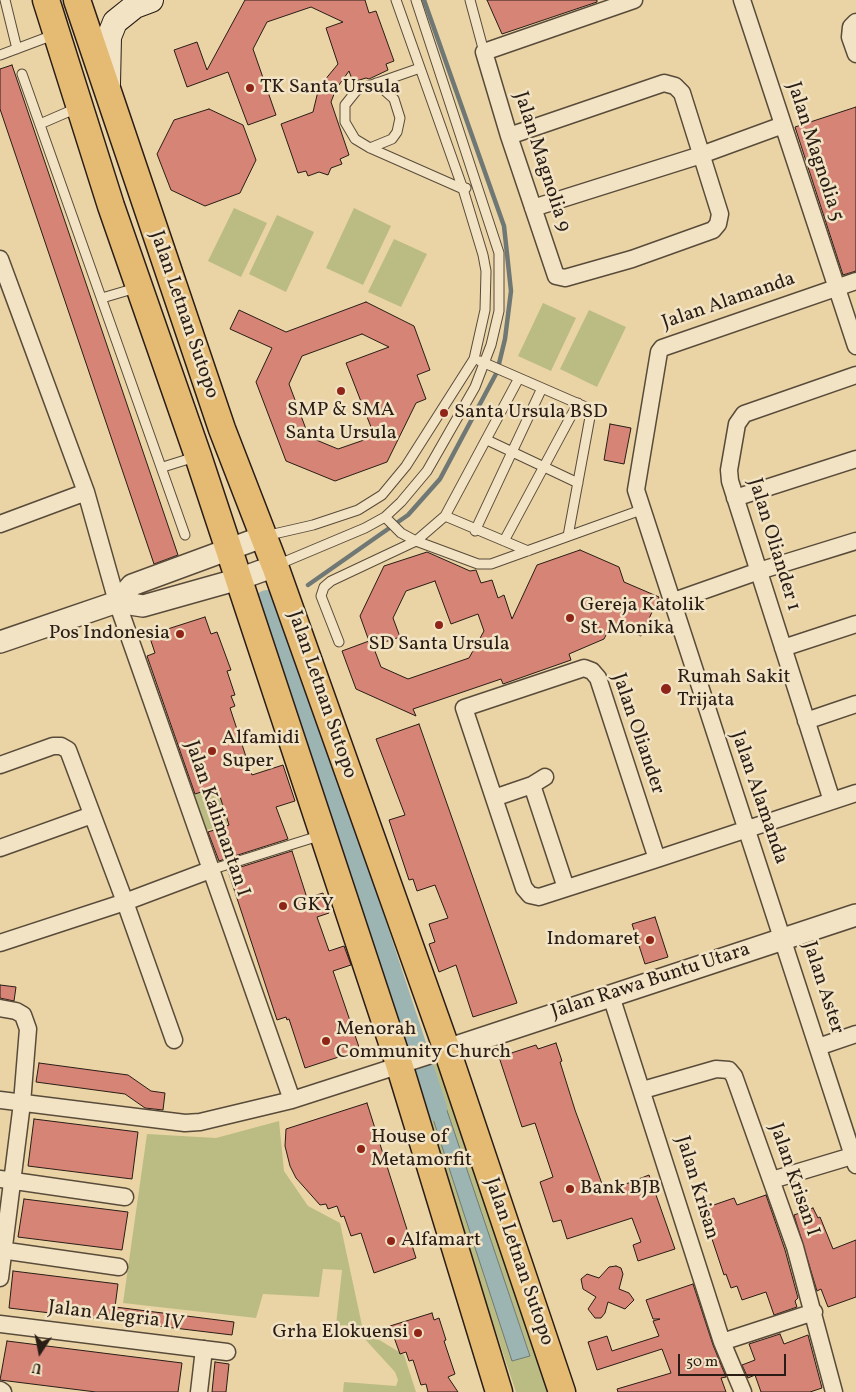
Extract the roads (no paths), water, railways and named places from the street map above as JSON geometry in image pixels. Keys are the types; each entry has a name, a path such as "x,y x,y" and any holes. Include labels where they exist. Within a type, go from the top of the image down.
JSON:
{"main road":[{"name":"Jalan Letnan Sutopo","path":"46,0 78,107 198,456 323,835 406,1062 499,1392"},
{"name":"Jalan Letnan Sutopo","path":"77,0 222,429 275,566 440,1053 562,1392"},
{"path":"108,93 108,37 116,22 124,13 151,0"}],"street":[{"path":"484,52 634,0"},
{"name":"Jalan Magnolia 5","path":"742,0 856,346"},
{"path":"856,22 851,27 850,37 856,54"},
{"name":"Jalan Magnolia 9","path":"484,52 509,136 556,276 565,278 632,259 713,230 718,224 720,214 701,155"},
{"path":"509,136 664,83 675,86 682,93 701,155"},
{"path":"533,208 701,155 783,125"},
{"name":"Jalan Kalimantan I","path":"0,259 86,492 117,602 292,1100"},
{"name":"Jalan Alamanda","path":"784,939 746,830 641,510 637,497 636,480 659,352 662,348 856,281"},
{"name":"Jalan Oliander 1","path":"832,801 735,498 728,470 739,418 744,414 856,375"},
{"path":"735,498 856,459"},
{"path":"0,524 86,492"},
{"path":"117,602 132,585 264,536"},
{"path":"671,602 759,571 856,541"},
{"path":"0,642 117,602 143,606 239,579 275,566"},
{"path":"783,648 856,624"},
{"name":"Jalan Oliander","path":"657,859 598,678 592,671 584,668 464,708 524,888 530,895 539,897 566,888 657,859 746,830 856,793"},
{"path":"806,721 856,704"},
{"path":"0,765 53,746 61,746 68,750 174,1040"},
{"path":"494,798 538,781 566,888"},
{"path":"0,848 92,815"},
{"path":"0,943 125,902 210,870"},
{"name":"Jalan Rawa Buntu Utara","path":"440,1053 856,915"},
{"name":"Jalan Aster","path":"784,939 854,1160"},
{"name":"Jalan Krisan","path":"611,996 643,1090 722,1342 743,1392"},
{"path":"0,1008 23,1015 28,1029 22,1103 6,1180 0,1278"},
{"path":"818,1047 856,1034"},
{"path":"0,1100 185,1123 200,1122 292,1100 406,1062 440,1053"},
{"name":"Jalan Krisan I","path":"643,1090 716,1069 729,1070 734,1076 772,1180 814,1312 834,1392"},
{"path":"772,1180 854,1160"},
{"path":"6,1180 125,1197"},
{"path":"2,1251 119,1268"},
{"path":"722,1342 814,1312"},
{"name":"Jalan Alegria IV","path":"0,1324 227,1352"},
{"path":"199,1392 204,1349"}],"lane":[{"path":"5,0 17,49"},
{"path":"264,536 313,526 358,510 382,495 406,466 474,359 485,310 486,288 483,255 463,189 396,0"},
{"path":"275,566 388,520 427,471 487,363 499,311 499,253 416,0"},
{"path":"470,0 484,52"},
{"path":"0,55 56,34"},
{"path":"420,68 357,90 345,105 345,122 355,139 370,148 463,189 476,184"},
{"path":"22,74 186,535"},
{"path":"370,148 392,139 400,118 394,99 376,82"},
{"path":"40,124 78,107"},
{"path":"486,288 500,285"},
{"path":"102,298 139,287"},
{"path":"474,359 578,402 588,408 590,417 568,536"},
{"path":"338,642 321,596 324,587 331,580 416,541 445,516 519,378"},
{"path":"475,530 513,453 542,388"},
{"path":"504,541 578,402"},
{"path":"487,440 578,482"},
{"path":"163,467 198,456"},
{"path":"388,520 401,533 416,541 478,564 491,564 641,510"},
{"path":"445,516 528,551"},
{"path":"210,870 323,835"}],"water":[{"path":"434,1072 530,1356 512,1361 419,1076"}],"waterway":[{"path":"308,585 408,515 440,479 497,372 505,339 511,291 504,226 424,0"},
{"path":"267,603 434,1108"}],"place":[{"name":"TK Santa Ursula","path":"250,88"},
{"name":"SMP & SMA Santa Ursula","path":"341,391"},
{"name":"Santa Ursula BSD","path":"444,413"},
{"name":"Gereja Katolik St. Monika","path":"570,618"},
{"name":"SD Santa Ursula","path":"439,625"},
{"name":"Pos Indonesia","path":"180,634"},
{"name":"Rumah Sakit Trijata","path":"666,689"},
{"name":"Alfamidi Super","path":"212,751"},
{"name":"GKY","path":"283,906"},
{"name":"Indomaret","path":"650,940"},
{"name":"Menorah Community Church","path":"326,1041"},
{"name":"House of Metamorfit","path":"361,1149"},
{"name":"Bank BJB","path":"570,1189"},
{"name":"Alfamart","path":"391,1241"},
{"name":"Grha Elokuensi","path":"418,1333"}]}
